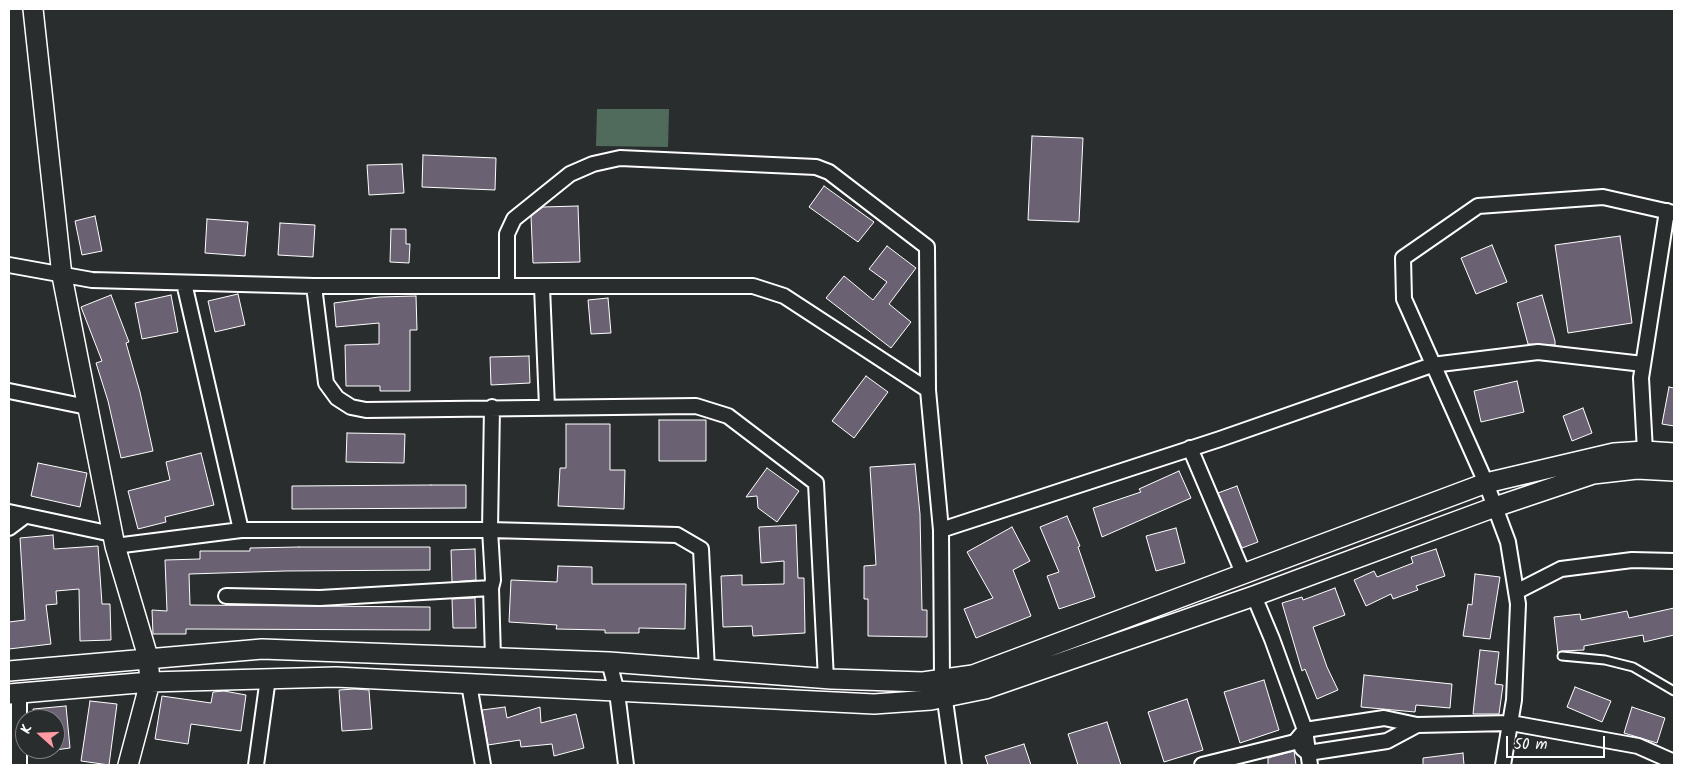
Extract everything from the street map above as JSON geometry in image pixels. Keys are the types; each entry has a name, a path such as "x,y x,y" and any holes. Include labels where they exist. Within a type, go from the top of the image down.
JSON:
{"street":[{"path":"33,9 62,276 113,540 148,657 150,682 128,765"},
{"path":"507,286 508,234 511,224 560,180 587,166 606,160 633,157 816,167 829,172 926,246 928,390 941,530 943,688 954,765"},
{"path":"1503,765 1512,723 1518,604 1508,542 1486,483 1404,299 1403,258 1478,206 1604,197 1671,212 1641,378 1645,460"},
{"path":"9,265 92,280 184,283 314,286 743,284 764,288 784,296 928,390"},
{"path":"184,283 241,530"},
{"path":"314,286 326,383 331,391 345,404 366,410 685,405 706,408 728,416 816,482 826,679"},
{"path":"542,286 546,407"},
{"path":"941,530 1190,448 1432,365 1538,352 1643,364"},
{"path":"9,391 87,407"},
{"path":"492,407 490,530 493,580 491,588 493,658"},
{"path":"1190,448 1272,639 1305,730 1309,759"},
{"path":"9,671 148,657 262,649 609,662 826,679 923,682 943,688 985,689 1254,596 1495,507 1592,474 1674,453"},
{"path":"19,765 14,693 150,682 336,676 874,704 943,688 1243,573 1486,483 1614,454 1645,460 1674,471"},
{"path":"9,512 113,540 241,530 490,530 676,535 701,549 707,670"},
{"path":"9,528 25,516"},
{"path":"1516,592 1561,569 1632,560 1674,561"},
{"path":"226,596 320,598 491,588"},
{"path":"609,662 616,692 626,765"},
{"path":"256,765 268,678"},
{"path":"469,684 483,765"},
{"path":"1202,765 1295,742 1305,730 1384,718 1417,725 1512,723 1638,746 1674,762"},
{"path":"1309,759 1387,741 1417,725"},
{"path":"1295,742 1309,759"}],"lane":[{"path":"1562,656 1604,660 1633,667 1674,691"}],"green space":[{"path":"597,109 669,109 668,147 596,146"}],"building":[{"path":"1032,136 1083,138 1079,222 1028,220"},
{"path":"423,155 496,158 495,190 422,187"},
{"path":"402,164 404,193 369,195 367,165"},
{"path":"824,186 874,222 858,242 809,207"},
{"path":"578,206 580,262 533,263 531,216 543,207"},
{"path":"95,216 102,251 82,255 75,221"},
{"path":"207,219 248,222 245,256 205,253"},
{"path":"280,223 315,225 313,257 278,255"},
{"path":"391,229 406,229 406,244 410,244 409,263 390,262"},
{"path":"1620,236 1632,323 1568,333 1555,245"},
{"path":"1492,245 1507,282 1476,294 1461,258"},
{"path":"887,246 916,268 889,304 911,322 891,348 826,298 844,276 873,300 887,282 869,269"},
{"path":"238,294 245,325 215,332 208,301"},
{"path":"111,295 129,342 126,343 140,392 153,451 121,458 108,401 96,363 102,361 81,307"},
{"path":"171,295 178,332 142,339 135,303"},
{"path":"1542,295 1555,345 1528,344 1517,303"},
{"path":"416,296 417,330 410,330 410,391 380,391 380,386 346,386 345,345 379,344 379,323 336,327 334,303 379,297"},
{"path":"608,298 611,333 591,334 588,300"},
{"path":"529,356 530,383 491,385 490,357"},
{"path":"866,376 888,392 854,438 832,421"},
{"path":"1517,381 1524,412 1481,422 1474,391"},
{"path":"1669,387 1674,388 1674,426 1662,424"},
{"path":"1583,408 1592,433 1572,441 1563,416"},
{"path":"659,420 706,420 706,461 659,461"},
{"path":"566,424 610,424 610,470 625,470 624,509 558,506 560,468 566,468"},
{"path":"347,433 405,434 404,463 346,462"},
{"path":"201,453 214,505 165,517 166,522 138,529 128,491 170,480 166,462"},
{"path":"38,463 87,473 80,507 31,496"},
{"path":"915,464 920,514 922,610 927,610 927,637 868,636 868,599 864,599 864,566 876,565 870,467"},
{"path":"767,468 799,491 777,522 758,508 757,496 746,497"},
{"path":"1179,471 1191,498 1102,537 1093,508 1141,492 1139,489"},
{"path":"466,485 466,508 292,509 292,486"},
{"path":"1237,486 1258,542 1242,548 1218,493"},
{"path":"1067,516 1080,546 1078,547 1095,597 1059,609 1047,576 1059,572 1040,527"},
{"path":"796,525 798,578 804,578 805,633 753,636 752,626 723,627 721,576 742,575 742,585 784,584 784,561 761,563 759,527"},
{"path":"1012,527 1030,561 1013,570 1031,616 976,638 964,609 993,598 967,552"},
{"path":"1176,528 1185,563 1156,571 1146,536"},
{"path":"53,535 54,549 98,546 102,604 110,604 111,640 80,641 79,589 56,591 57,604 46,605 51,644 9,649 9,622 25,620 20,538"},
{"path":"430,547 430,570 189,574 190,605 430,607 430,630 186,629 186,634 153,634 152,610 167,611 165,560 200,559 200,551 250,551 250,548"},
{"path":"475,549 476,580 452,582 451,550"},
{"path":"1436,549 1445,576 1416,586 1418,590 1393,599 1391,594 1366,606 1354,580 1374,571 1377,577 1413,563 1411,557"},
{"path":"558,566 592,567 592,584 686,584 685,629 639,628 639,633 605,633 605,630 556,629 557,625 509,622 511,580 557,582"},
{"path":"1475,574 1500,577 1490,639 1463,636 1468,604 1472,605"},
{"path":"1335,588 1345,615 1313,627 1327,667 1338,690 1317,699 1305,669 1302,671 1282,603 1302,597 1303,600"},
{"path":"475,598 476,628 453,628 452,599"},
{"path":"1674,608 1674,635 1644,642 1643,635 1584,646 1584,650 1562,651 1558,653 1554,617 1580,614 1581,620 1627,611 1629,618"},
{"path":"1480,650 1499,652 1495,684 1503,685 1499,714 1473,714"},
{"path":"1364,675 1452,684 1450,708 1416,705 1415,712 1361,707"},
{"path":"1264,680 1279,730 1240,743 1224,692"},
{"path":"1575,687 1611,701 1602,722 1567,707"},
{"path":"339,690 369,690 372,729 342,731"},
{"path":"224,691 246,695 241,731 191,724 188,744 155,739 162,696 211,703 213,692"},
{"path":"1187,699 1203,750 1164,762 1148,712"},
{"path":"90,701 117,704 109,765 81,761"},
{"path":"66,706 70,748 65,749 65,709 33,709"},
{"path":"505,707 507,718 540,707 541,723 576,714 584,748 554,756 552,744 521,747 520,740 488,745 482,710"},
{"path":"1632,707 1665,718 1657,743 1624,733"},
{"path":"1107,722 1121,765 1078,765 1068,734"},
{"path":"1024,744 1031,765 988,765 985,756"},
{"path":"1294,751 1296,765 1268,765 1268,758"},
{"path":"1463,753 1464,765 1423,765 1423,758"}]}
